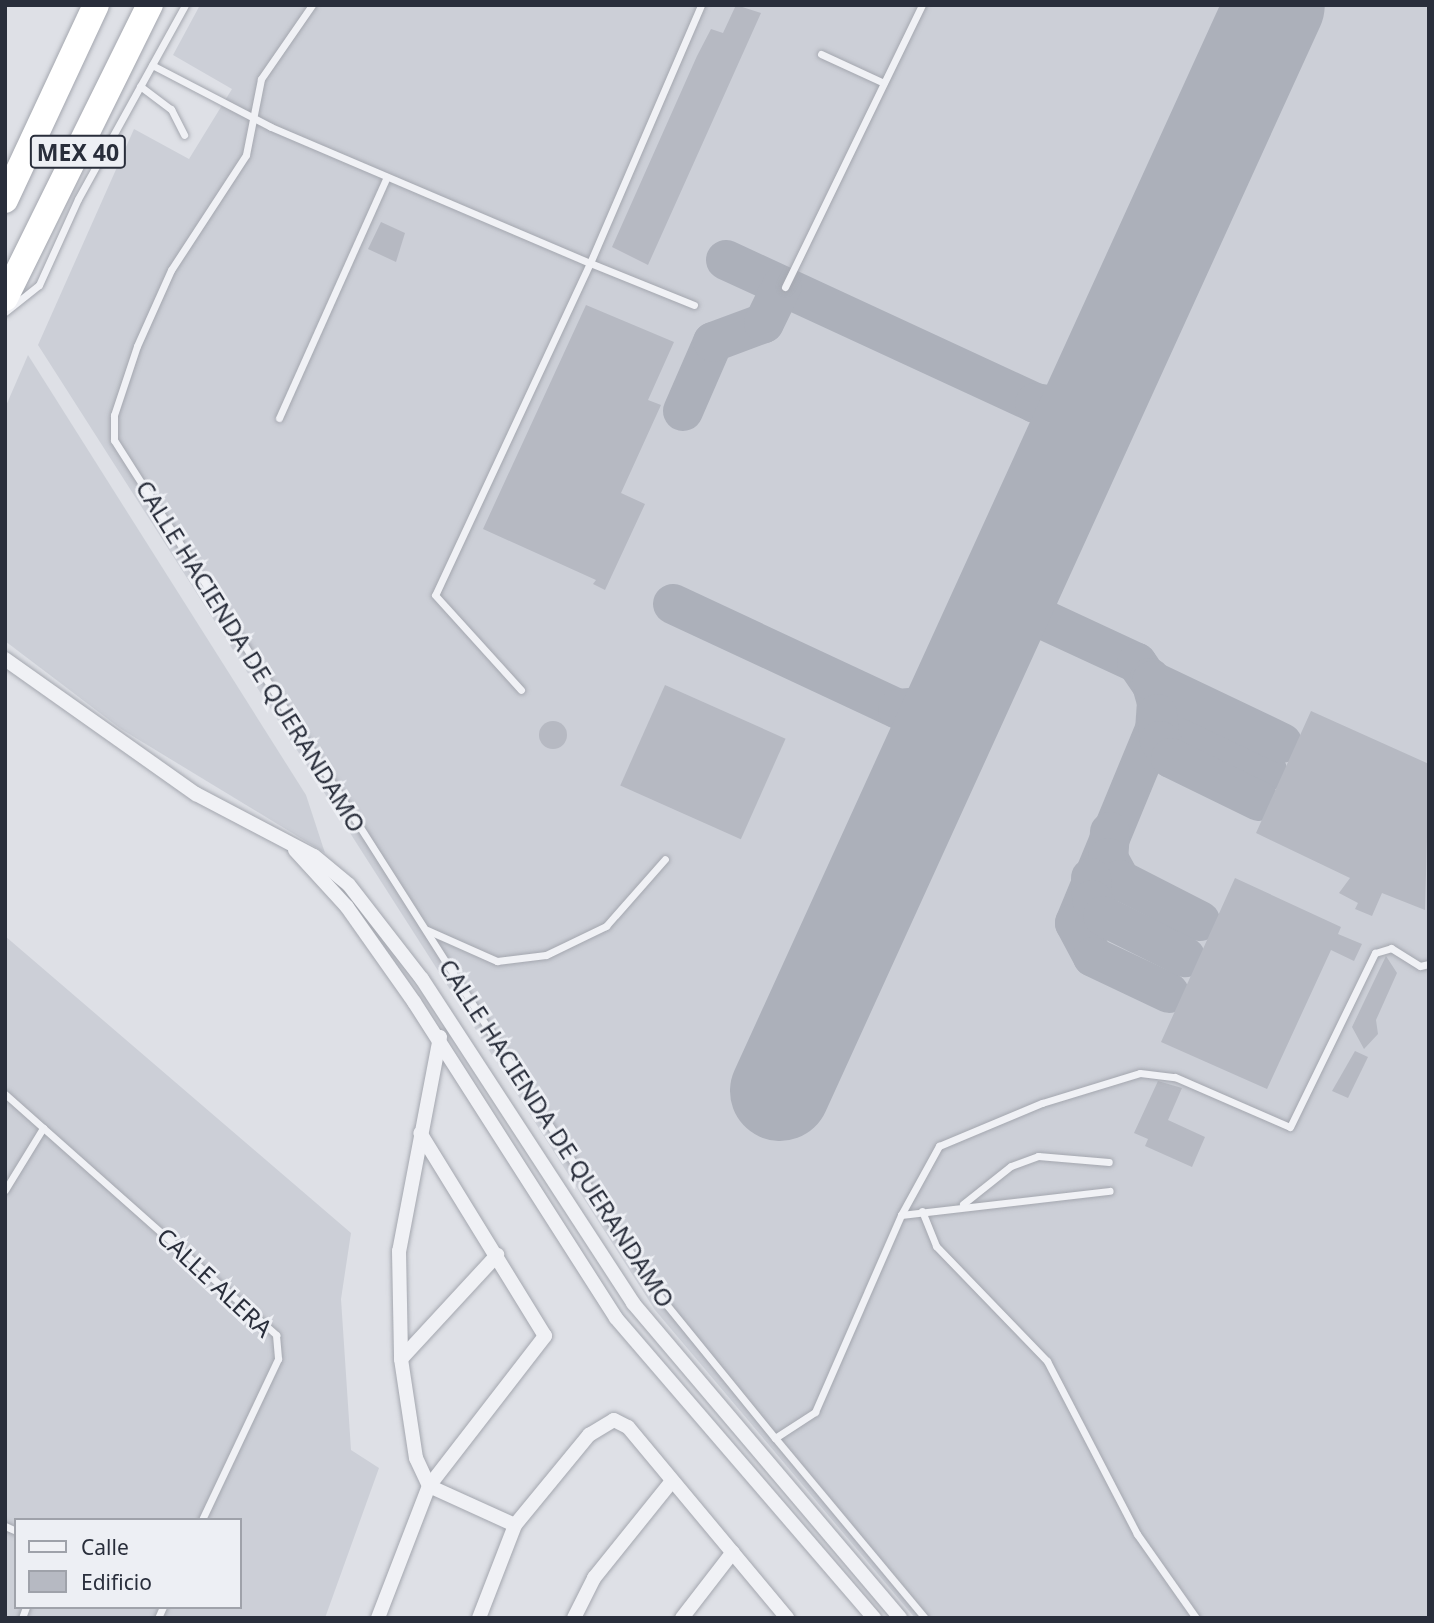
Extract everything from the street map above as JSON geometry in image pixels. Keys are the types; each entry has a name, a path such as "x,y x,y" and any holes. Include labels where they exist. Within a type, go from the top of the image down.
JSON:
{"highway":[{"name":"MEX 40","path":"5,200 96,5"},
{"name":"MEX 40","path":"5,298 150,5"}],"street":[{"name":"CALLE HACIENDA DE QUERANDAMO","path":"5,659 196,794 334,870 372,910 632,1303 900,1618"},
{"name":"CALLE HACIENDA DE QUERANDAMO","path":"295,850 347,907 438,1041 617,1318 874,1618"},
{"path":"446,1020 438,1041 399,1251 401,1359 416,1458 429,1486 515,1525"},
{"path":"378,1618 429,1486 539,1348 545,1330 420,1133"},
{"path":"401,1359 497,1255"},
{"path":"479,1618 515,1525 590,1435 614,1420 628,1427 787,1618"},
{"path":"575,1618 602,1566 672,1481"},
{"path":"682,1618 733,1552"}],"lane":[{"path":"5,312 39,285 140,86 185,5"},
{"name":"CALLE HACIENDA DE QUERANDAMO","path":"312,5 261,79 254,119 238,171 171,270 148,321 111,433 653,1288 925,1618"},
{"path":"521,690 435,595 590,263 701,5"},
{"path":"785,287 922,5"},
{"path":"821,54 884,83"},
{"path":"152,65 254,119 694,305"},
{"path":"140,86 171,109 184,135"},
{"path":"279,418 387,177"},
{"path":"426,930 497,961 546,955 606,926 664,859"},
{"path":"775,1438 815,1412 901,1215 939,1146 1104,1081 1140,1073 1175,1077 1290,1127 1375,953 1391,948 1420,966 1429,964"},
{"name":"CALLE ALERA","path":"5,1094 279,1342 278,1359 203,1518"},
{"path":"5,1190 43,1128"},
{"path":"962,1204 1010,1166 1038,1156 1109,1162"},
{"path":"901,1215 962,1204 1110,1191"},
{"path":"922,1211 936,1246 1047,1361 1137,1534 1196,1618"}],"shaded area":[{"path":"200,5 1429,5 1429,1618 915,1618 655,1310 38,345 134,129 189,159 232,89 173,55"},
{"path":"28,355 306,795 325,853 121,729 5,641 5,408"},
{"path":"5,936 351,1233 341,1299 351,1450 379,1468 325,1618 5,1618"}],"building":[{"path":"736,5 761,13 648,265 612,247 697,56 711,29 723,33"},
{"path":"381,222 405,233 396,262 368,249"},
{"path":"586,305 674,342 648,400 661,405 621,493 645,504 605,590 593,584 596,580 483,529"},
{"path":"665,685 786,739 741,839 620,785"},
{"path":"1311,711 1429,764 1425,910 1382,893 1372,916 1355,909 1358,903 1339,893 1350,878 1256,833"},
{"path":"553,721 563,725 567,735 563,745 553,749 543,745 539,735 543,725"},
{"path":"1235,878 1341,927 1338,934 1362,944 1354,961 1331,950 1267,1089 1161,1042"},
{"path":"1386,956 1397,973 1376,1020 1378,1034 1364,1049 1352,1027"},
{"path":"1355,1051 1368,1057 1348,1098 1332,1091"},
{"path":"1158,1081 1182,1088 1168,1120 1205,1137 1192,1167 1145,1146 1148,1139 1134,1133"}],"taxiway":[{"path":"726,260 1035,403 1073,409 1099,390"},
{"path":"683,411 713,342 764,323 782,286"},
{"path":"1016,573 1014,590 1027,612 1137,663 1184,732 1267,771"},
{"path":"673,604 898,709 934,706 964,685"},
{"path":"1150,678 1157,702 1155,729 1075,923 1093,957 1169,993"},
{"path":"1152,681 1282,743"},
{"path":"1157,714 1160,741 1171,758 1259,801"},
{"path":"1110,832 1108,858 1120,880 1200,921"},
{"path":"1091,878 1092,900 1103,916 1185,957"}],"runway":[{"path":"780,1091 1275,5"}]}
